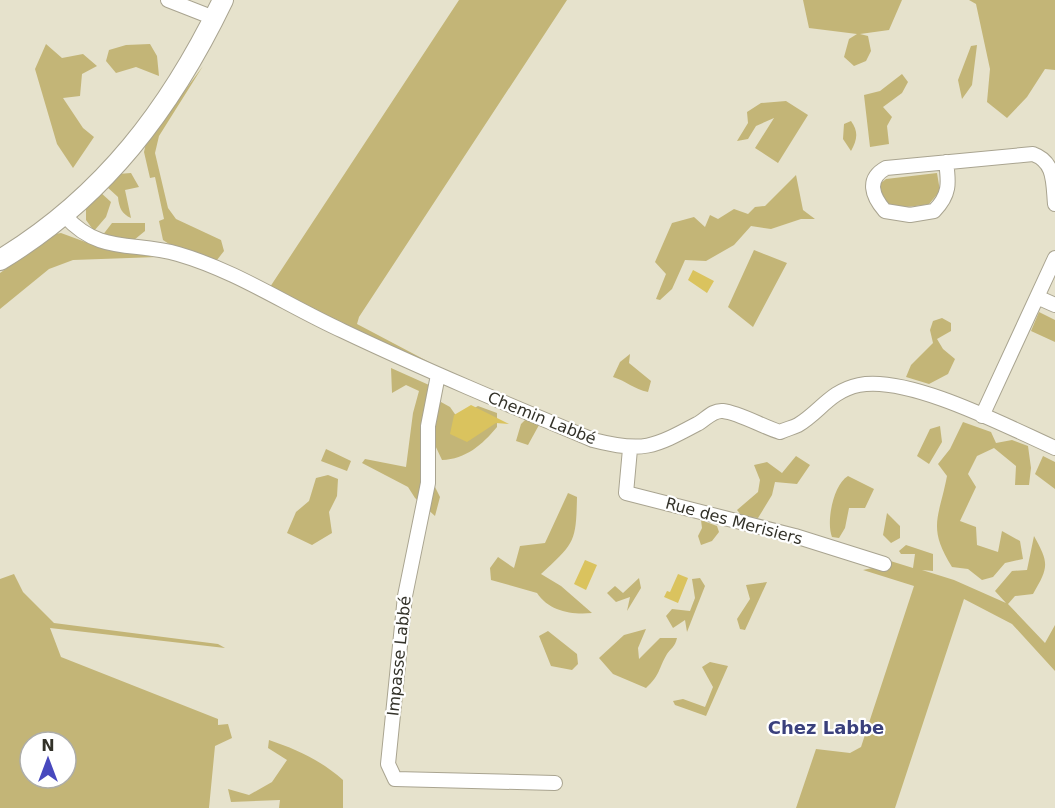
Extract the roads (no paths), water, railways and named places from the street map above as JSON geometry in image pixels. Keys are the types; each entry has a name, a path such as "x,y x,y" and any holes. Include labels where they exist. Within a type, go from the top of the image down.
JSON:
{"main road":[{"path":"0,260 65,216 97,186 160,109 191,64 218,9"}],"street":[{"path":"168,0 218,9"},
{"path":"946,162 949,184 946,195 934,210 897,214 885,211 878,203 872,182 877,173 886,168 946,162 1033,154 1045,158 1052,168 1055,204"},
{"name":"Chemin Labbé","path":"65,216 94,240 176,254 223,270 341,331 438,375 593,440 630,449 646,447 670,438 714,412 724,411 780,432 798,425 830,397 858,385 881,384 907,388 982,416 1055,448"},
{"path":"982,416 1055,258"},
{"path":"1037,297 1055,305"},
{"name":"Impasse Labbé","path":"438,375 428,426 428,483 405,596 388,764 395,779 555,783"},
{"name":"Rue des Merisiers","path":"630,449 626,493 795,536 884,564"}],"district":[{"name":"Chez Labbe","path":"826,727"}]}
